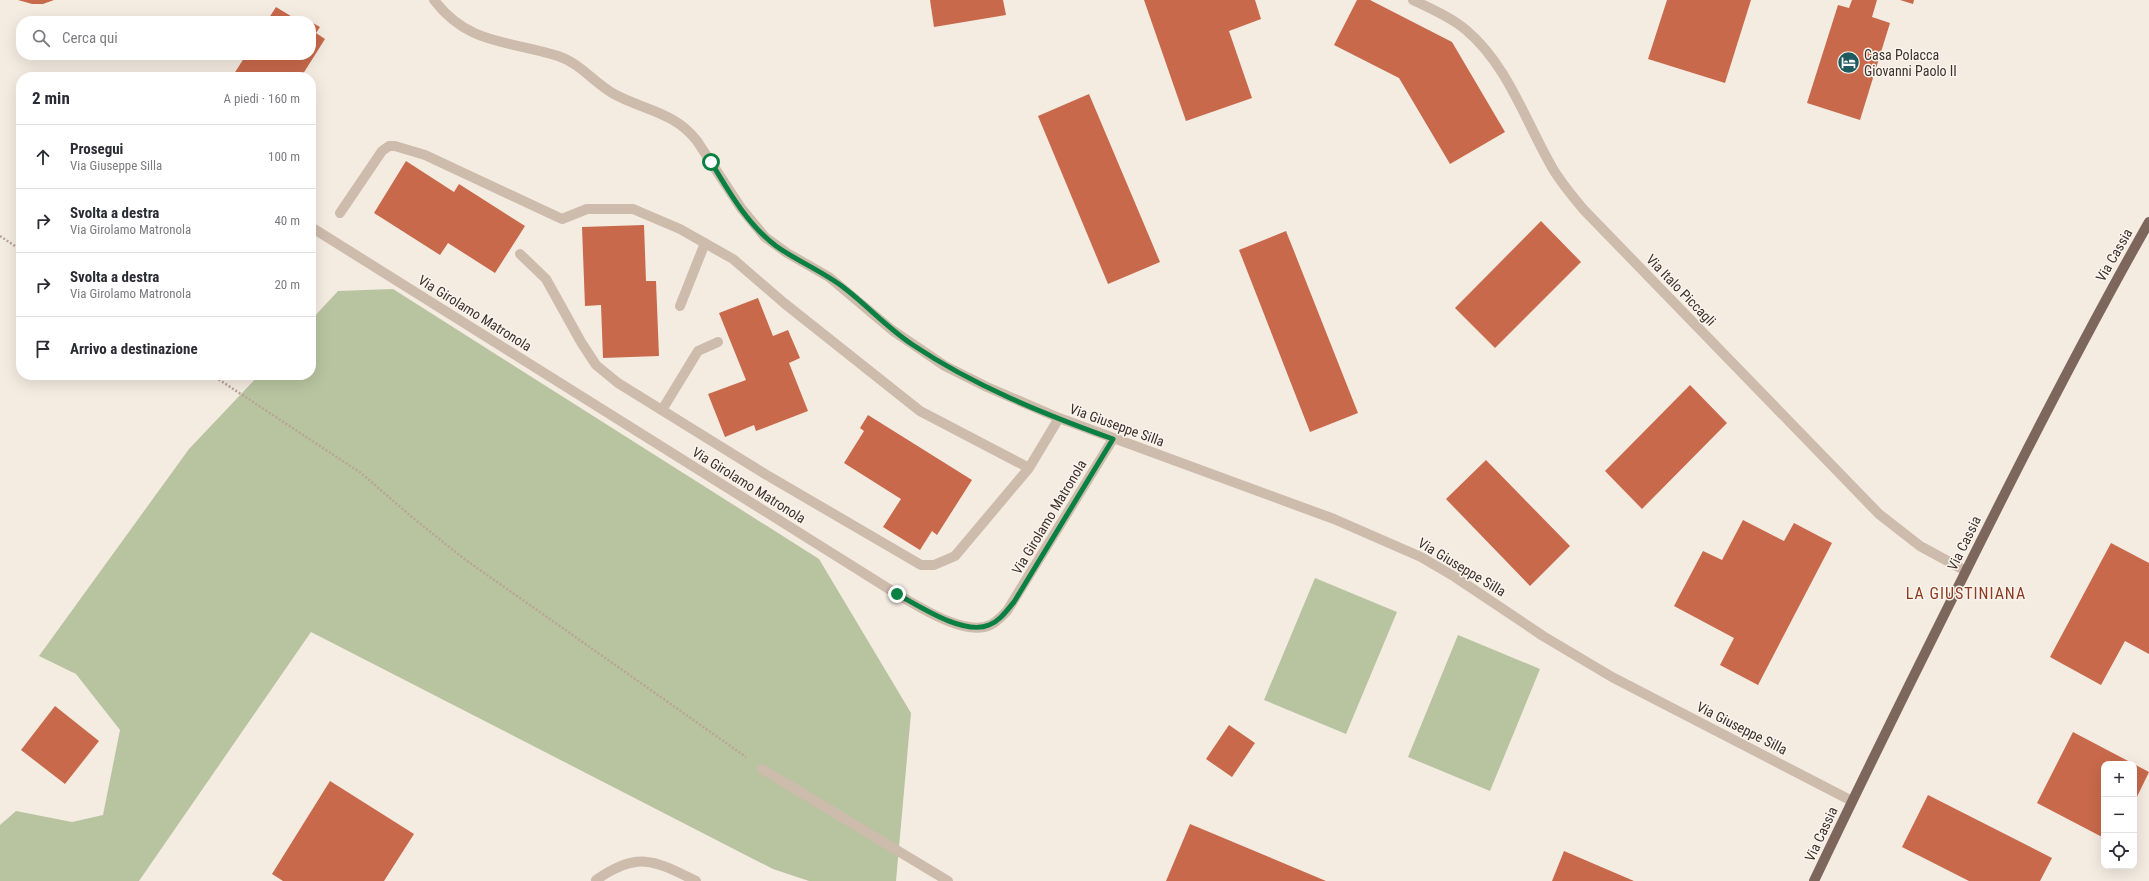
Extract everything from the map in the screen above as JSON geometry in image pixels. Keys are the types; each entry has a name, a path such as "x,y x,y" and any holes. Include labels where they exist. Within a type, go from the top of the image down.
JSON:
{"main road":[{"name":"Via Cassia","path":"1814,881 2042,417 2149,222"}],"street":[{"name":"Via Giuseppe Silla","path":"434,0 446,15 468,32 559,57 580,68 596,82 615,94 663,113 680,124 689,131 697,141 747,217 765,237 776,246 829,278 892,330 945,366 987,387 1059,418 1334,519 1421,557 1456,576 1543,636 1612,677 1852,801"},
{"name":"Via Italo Piccagli","path":"1413,0 1448,18 1465,29 1478,41 1507,83 1561,182 1584,210 1879,514 1914,542 1966,571"},
{"path":"340,213 382,151 389,146 395,146 425,155 562,219 587,209 634,209 680,229 733,259 784,303 920,411 1029,468"},
{"name":"Via Girolamo Matronola","path":"316,230 890,590 957,624 981,628 990,625 1007,611 1113,439"},
{"path":"680,306 705,243"},
{"path":"520,254 546,279 581,342 596,365 618,383 765,474 921,564 934,565 954,556 1029,468 1059,418"},
{"path":"662,410 698,351 718,342"},
{"path":"762,769 948,881"},
{"path":"596,880 623,864 637,861 652,862 696,881"}],"path":[{"path":"0,236 16,247"},
{"path":"220,380 361,473 413,518 463,558 762,769"}],"green space":[{"path":"393,289 819,559 911,713 896,881 809,881 773,869 311,632 139,881 0,881 0,825 16,811 72,822 103,815 120,730 76,674 39,656 189,449 254,380 316,380 316,315 338,291"},
{"path":"1315,578 1397,612 1346,734 1264,700"},
{"path":"1458,635 1540,669 1490,791 1408,757"}],"building":[{"path":"18,0 54,0 43,4 32,4"},
{"path":"930,0 1003,0 1006,15 934,27"},
{"path":"1144,0 1255,0 1261,19 1229,31 1252,98 1186,121"},
{"path":"1357,0 1370,0 1452,42 1505,132 1450,164 1399,78 1334,45"},
{"path":"1667,0 1751,0 1725,83 1648,59"},
{"name":"Casa Polacca Giovanni Paolo II","path":"1852,0 1877,0 1872,17 1890,23 1860,120 1807,103 1838,5 1849,8"},
{"path":"1900,0 1914,0 1913,4"},
{"path":"276,7 291,16 270,16"},
{"path":"316,25 320,27 316,33"},
{"path":"316,33 325,39 316,53"},
{"path":"243,60 312,60 304,72 235,72"},
{"path":"1089,94 1160,262 1108,284 1038,116"},
{"path":"406,161 454,192 459,184 525,226 495,273 448,243 440,255 374,213"},
{"path":"1541,221 1581,262 1495,348 1455,308"},
{"path":"644,225 646,281 656,281 659,356 603,358 601,305 585,306 582,227"},
{"path":"1286,231 1358,413 1310,432 1239,250"},
{"path":"758,298 773,336 788,330 800,358 789,363 808,411 756,431 754,425 725,437 708,394 746,380 719,313"},
{"path":"1690,385 1727,423 1642,509 1605,471"},
{"path":"868,415 972,480 937,535 932,531 920,550 883,527 901,499 844,463 864,431 860,428"},
{"path":"1486,460 1570,546 1530,586 1446,499"},
{"path":"1743,520 1784,541 1794,523 1832,543 1758,685 1720,665 1734,638 1674,606 1703,551 1722,560"},
{"path":"2111,543 2149,563 2149,654 2125,641 2101,685 2050,657"},
{"path":"55,706 99,741 65,784 21,750"},
{"path":"1229,725 1255,743 1232,777 1206,759"},
{"path":"2073,732 2128,761 2101,761 2101,836 2037,803"},
{"path":"2137,766 2149,772 2137,797"},
{"path":"330,781 414,834 384,881 283,881 272,874"},
{"path":"1928,795 2052,858 2040,881 1969,881 1902,847"},
{"path":"1190,824 1326,881 1166,881"},
{"path":"1564,851 1634,881 1552,881"}],"place":[{"name":"Casa Polacca Giovanni Paolo II","path":"1849,63"}],"district":[{"name":"LA GIUSTINIANA","path":"1966,593"}],"route":[{"path":"711,162 747,217 765,237 776,246 815,268 844,288 892,330 912,345 959,374 1027,405 1113,439 1014,602 1000,619 981,628 969,627 942,618 897,594"}]}
